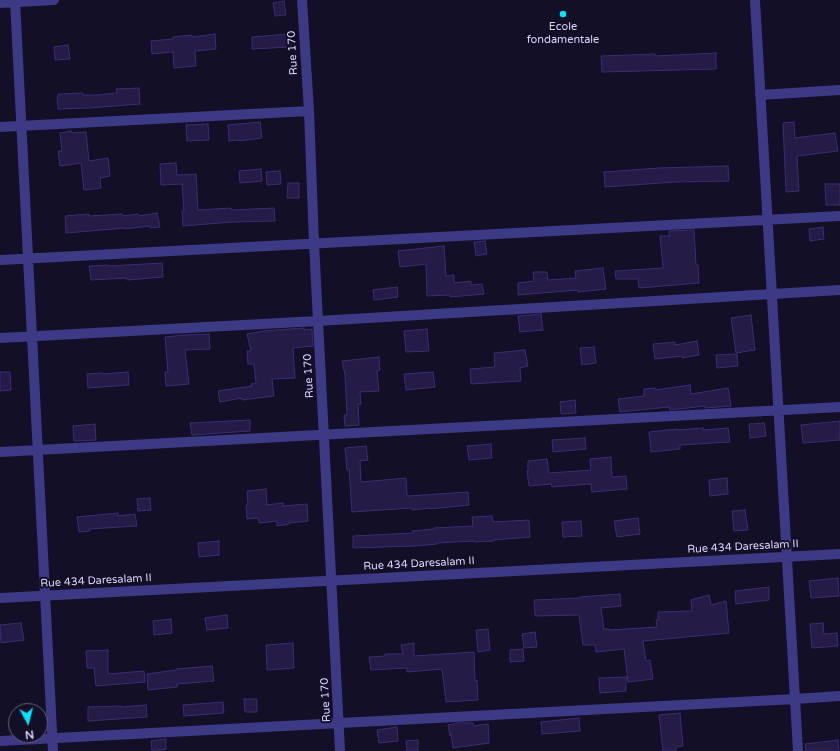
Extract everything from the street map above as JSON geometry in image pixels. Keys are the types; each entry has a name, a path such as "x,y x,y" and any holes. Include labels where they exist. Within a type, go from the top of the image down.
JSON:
{"street":[{"path":"0,3 54,0"},
{"name":"Rue 170","path":"302,0 309,111 314,243 340,751"},
{"path":"755,0 798,751"},
{"path":"15,1 53,751"},
{"path":"760,95 840,90"},
{"path":"0,127 309,111"},
{"path":"0,260 840,216"},
{"path":"0,338 840,290"},
{"path":"0,452 840,407"},
{"name":"Rue 434 Daresalam II","path":"0,598 840,554"},
{"path":"0,741 840,696"}],"building":[{"path":"284,1 286,15 275,16 273,3"},
{"path":"215,34 216,49 195,51 196,66 174,68 173,52 152,54 151,41 173,39 173,37 192,35 192,37"},
{"path":"290,34 291,47 252,49 252,37"},
{"path":"68,45 70,59 55,60 54,47"},
{"path":"716,53 716,69 602,72 601,56 655,54 655,56"},
{"path":"139,88 140,104 58,109 58,94 83,93 83,95 96,95 117,93 116,89"},
{"path":"260,122 262,138 229,141 228,125"},
{"path":"794,122 795,138 835,133 838,151 797,156 799,191 786,192 783,123"},
{"path":"208,124 209,140 187,141 186,125"},
{"path":"71,131 71,133 86,132 89,161 108,158 110,176 100,178 101,188 84,190 81,163 60,166 58,151 62,151 60,133"},
{"path":"176,163 177,175 196,174 198,210 274,208 275,221 232,222 183,226 182,211 184,211 182,184 161,185 160,164"},
{"path":"728,166 729,181 675,182 605,187 604,172 659,168"},
{"path":"261,169 262,181 240,183 239,171"},
{"path":"280,171 281,184 267,185 266,172"},
{"path":"288,183 299,183 299,198 287,198"},
{"path":"825,184 840,184 840,205 826,205"},
{"path":"157,213 160,227 150,228 149,226 66,233 65,216 122,214 122,216 138,214 139,216"},
{"path":"823,227 824,239 810,241 809,229"},
{"path":"694,230 696,265 698,265 699,283 639,288 638,279 616,279 615,271 663,268 660,236 669,236 669,231"},
{"path":"485,241 487,254 476,256 474,242"},
{"path":"444,246 446,276 454,275 454,283 471,281 471,285 482,284 484,294 450,297 450,295 427,296 426,264 400,267 398,251"},
{"path":"162,263 163,277 127,280 127,278 91,280 89,266 109,266"},
{"path":"603,268 606,289 518,295 518,283 534,281 533,272 547,272 548,280 576,278 575,271"},
{"path":"397,287 398,297 374,300 373,290"},
{"path":"541,314 543,330 520,332 518,316"},
{"path":"751,315 755,350 736,353 731,318"},
{"path":"304,328 304,330 312,329 313,346 293,348 295,378 272,379 274,396 242,400 242,398 220,402 218,391 252,386 251,384 256,383 254,364 248,364 247,351 251,351 247,334 262,331"},
{"path":"427,329 429,351 406,352 404,331"},
{"path":"209,334 210,349 185,350 189,384 166,386 165,372 168,372 165,337"},
{"path":"697,341 699,355 682,358 682,356 655,359 653,344 675,342 675,345"},
{"path":"594,347 596,363 582,365 580,348"},
{"path":"525,350 528,366 520,368 521,381 471,384 470,369 495,367 494,353"},
{"path":"737,354 738,366 717,368 716,355"},
{"path":"379,357 380,370 377,371 379,391 360,392 361,404 358,404 359,425 345,426 344,415 347,415 345,375 342,361"},
{"path":"0,372 10,372 11,390 0,391"},
{"path":"128,372 129,385 88,388 87,374"},
{"path":"433,372 435,387 406,390 404,374"},
{"path":"690,385 691,394 728,388 731,406 705,408 705,406 670,410 669,407 620,412 618,399 644,396 644,389 655,388 655,390"},
{"path":"575,400 576,413 561,414 560,402"},
{"path":"250,420 250,431 192,435 190,423"},
{"path":"840,421 840,440 803,443 801,425"},
{"path":"764,423 766,436 750,438 749,424"},
{"path":"95,424 96,440 74,441 73,426"},
{"path":"703,428 703,430 728,428 730,442 680,445 680,449 651,452 649,432"},
{"path":"585,438 586,449 553,452 552,440"},
{"path":"491,444 492,458 469,460 467,446"},
{"path":"366,446 368,460 360,461 361,482 406,478 407,496 468,492 469,505 430,509 412,510 412,508 352,512 349,469 347,470 345,448"},
{"path":"611,457 612,477 626,476 627,489 592,492 591,484 552,487 551,484 529,486 527,471 528,461 547,459 549,473 591,470 590,459"},
{"path":"727,478 728,494 710,496 709,480"},
{"path":"266,489 267,505 283,503 283,506 307,504 308,521 277,526 277,521 259,523 258,518 247,519 247,491"},
{"path":"150,498 151,510 138,511 137,499"},
{"path":"745,510 748,530 734,531 732,511"},
{"path":"118,513 118,516 135,514 137,526 89,529 90,531 79,532 77,517"},
{"path":"492,516 493,522 529,520 530,537 494,541 437,543 414,546 353,548 353,536 413,533 412,531 434,528 473,526 472,517"},
{"path":"638,518 640,534 617,537 614,521"},
{"path":"581,521 582,536 563,537 562,522"},
{"path":"219,541 219,555 199,557 198,543"},
{"path":"838,578 839,596 811,598 809,581"},
{"path":"769,587 769,600 736,604 735,591"},
{"path":"620,594 621,606 601,608 604,629 657,627 656,620 658,620 658,612 692,611 691,600 709,595 711,605 726,601 729,633 643,641 646,661 650,660 653,679 628,682 624,649 596,652 595,645 583,645 579,615 535,616 534,600 580,598"},
{"path":"227,615 228,628 207,630 205,618"},
{"path":"171,619 172,633 154,635 153,621"},
{"path":"21,623 24,640 1,643 0,625"},
{"path":"823,623 824,634 837,633 838,646 812,648 810,624"},
{"path":"488,629 490,650 478,652 476,630"},
{"path":"535,632 537,647 524,648 522,634"},
{"path":"293,643 294,668 267,670 266,645"},
{"path":"414,643 414,656 474,652 475,681 477,680 478,700 446,702 442,669 407,672 407,668 371,670 369,657 385,656 385,654 403,654 401,645"},
{"path":"523,649 524,661 510,662 510,650"},
{"path":"108,650 108,674 144,671 145,682 96,686 94,668 87,668 86,651"},
{"path":"212,666 214,681 177,684 177,687 148,690 147,674 176,669"},
{"path":"626,677 626,691 600,693 599,678"},
{"path":"244,699 257,699 257,712 245,712"},
{"path":"223,702 224,713 184,716 183,705"},
{"path":"146,705 147,717 88,721 88,707"},
{"path":"680,713 683,746 676,747 676,751 663,751 659,715"},
{"path":"579,718 580,731 542,734 541,722"},
{"path":"473,723 474,726 488,724 489,743 453,748 448,725"},
{"path":"397,727 398,741 379,743 377,730"},
{"path":"166,739 166,749 152,751 151,741"},
{"path":"418,740 418,751 407,751 406,741"},
{"path":"838,740 839,751 806,751 805,744"}],"place":[{"name":"Ecole fondamentale","path":"563,14"}]}
